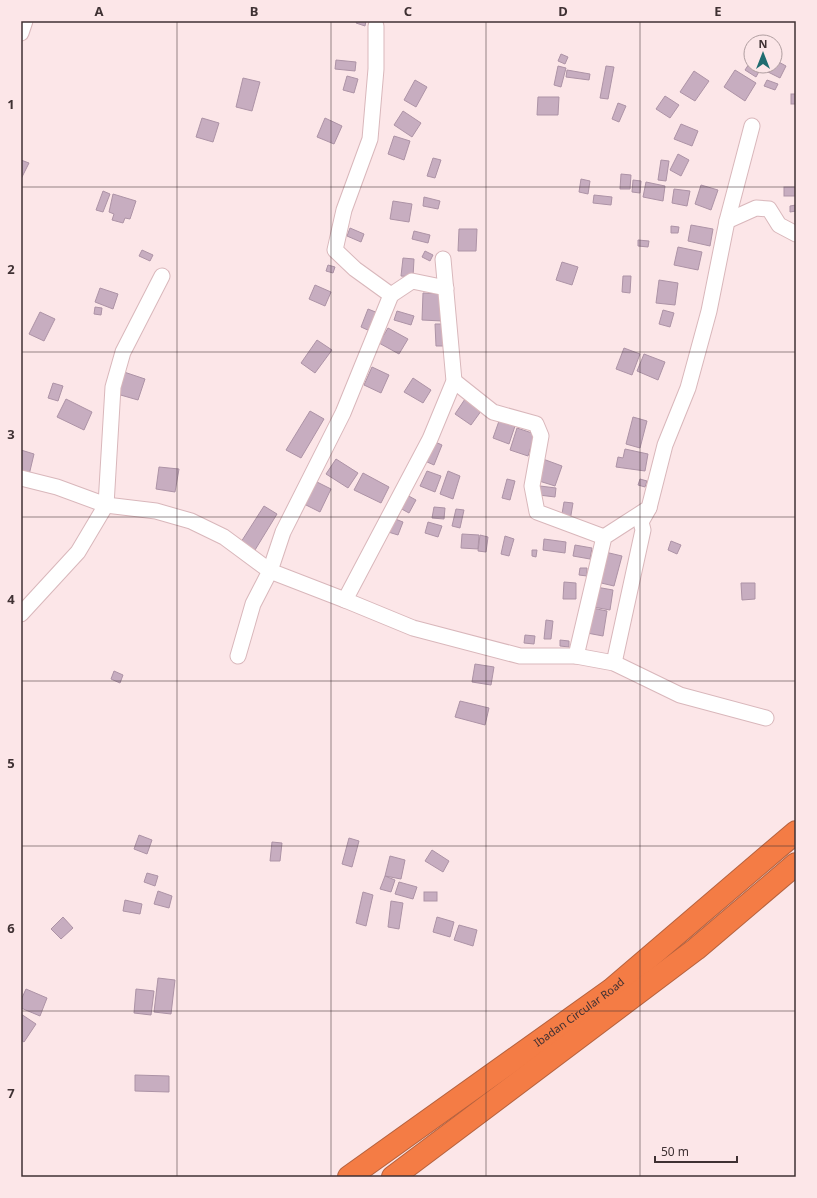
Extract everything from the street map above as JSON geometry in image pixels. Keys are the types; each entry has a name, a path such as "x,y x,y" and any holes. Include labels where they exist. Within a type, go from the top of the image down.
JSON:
{"highway":[{"name":"Ibadan Circular Road","path":"349,1177 611,990 796,832"},
{"name":"Ibadan Circular Road","path":"393,1177 696,949 796,864"}],"street":[{"path":"21,33 25,21"},
{"path":"376,26 376,69 370,140 344,210 335,250 355,269 390,294"},
{"path":"614,663 643,530 641,522 649,508 665,445 688,388 709,311 727,221 752,126"},
{"path":"727,221 756,208 769,209 779,225 796,234"},
{"path":"345,600 430,439 454,381 443,259"},
{"path":"21,614 78,552 106,505 113,387 123,352 162,276"},
{"path":"238,656 253,604 270,571 283,532 343,413 390,294 412,281 446,288"},
{"path":"454,381 493,412 536,424 541,436 532,486 537,512 604,537"},
{"path":"21,478 57,487 106,505 156,511 191,520 224,538 270,571 413,628 520,656 576,656 614,663 680,695 766,718"},
{"path":"576,656 604,537 649,508"}],"building":[{"path":"357,21 366,21 365,26 356,23"},
{"path":"561,54 568,57 565,64 558,61"},
{"path":"336,60 356,62 355,71 335,69"},
{"path":"783,64 786,66 783,72"},
{"path":"558,66 566,68 561,87 554,85"},
{"path":"606,66 614,67 608,99 600,98"},
{"path":"567,70 590,74 589,80 566,77"},
{"path":"735,70 756,83 745,101 724,87"},
{"path":"694,71 709,81 695,101 680,92"},
{"path":"772,74 782,74 780,78"},
{"path":"347,76 358,79 354,93 343,90"},
{"path":"243,78 260,82 252,111 236,107"},
{"path":"415,80 427,87 416,107 404,100"},
{"path":"767,80 778,84 775,90 764,86"},
{"path":"791,94 796,94 796,104 791,104"},
{"path":"665,96 679,105 670,118 656,109"},
{"path":"538,97 559,97 558,115 537,115"},
{"path":"618,103 626,106 619,122 612,119"},
{"path":"403,111 421,123 412,137 394,125"},
{"path":"202,118 219,123 213,142 196,137"},
{"path":"325,118 342,126 334,144 317,137"},
{"path":"681,124 698,131 692,146 674,139"},
{"path":"394,136 410,141 404,160 388,154"},
{"path":"678,154 689,160 681,176 670,170"},
{"path":"433,158 441,160 435,178 427,176"},
{"path":"21,160 29,163 21,179"},
{"path":"661,160 669,161 666,181 658,180"},
{"path":"621,174 631,175 630,189 620,189"},
{"path":"581,179 590,181 588,194 579,192"},
{"path":"633,180 641,181 640,193 632,192"},
{"path":"646,182 665,186 663,201 643,197"},
{"path":"701,185 718,190 711,210 695,204"},
{"path":"784,187 796,187 796,196 784,196"},
{"path":"674,189 690,191 687,206 672,203"},
{"path":"103,191 110,194 103,212 96,210"},
{"path":"113,194 136,201 130,219 125,218 123,223 112,220 114,214 109,212"},
{"path":"594,195 612,197 611,205 593,203"},
{"path":"424,197 440,201 438,209 423,206"},
{"path":"393,201 412,204 409,222 390,219"},
{"path":"796,205 796,211 790,212 790,206"},
{"path":"691,225 713,229 710,246 688,241"},
{"path":"671,226 679,227 678,233 671,233"},
{"path":"350,228 364,234 361,242 347,236"},
{"path":"459,229 477,229 476,251 458,251"},
{"path":"414,231 430,235 428,243 412,239"},
{"path":"638,240 649,241 648,247 638,246"},
{"path":"678,247 702,252 698,270 674,265"},
{"path":"142,250 153,255 150,261 139,256"},
{"path":"425,251 433,255 430,261 422,257"},
{"path":"403,258 414,259 413,277 401,276"},
{"path":"562,262 578,267 572,285 556,280"},
{"path":"328,265 335,267 333,273 326,271"},
{"path":"623,276 631,276 630,293 622,292"},
{"path":"659,280 678,283 675,305 656,303"},
{"path":"315,285 331,292 325,306 309,299"},
{"path":"100,288 118,294 113,309 95,302"},
{"path":"423,293 443,294 442,321 422,320"},
{"path":"95,307 102,308 101,315 94,314"},
{"path":"368,309 378,313 370,331 361,327"},
{"path":"663,310 674,313 670,327 659,324"},
{"path":"397,311 414,316 411,325 394,320"},
{"path":"40,312 55,319 44,341 29,334"},
{"path":"435,324 443,324 444,346 436,346"},
{"path":"388,328 408,339 399,354 379,343"},
{"path":"317,340 332,350 315,373 301,363"},
{"path":"624,348 640,354 632,375 616,369"},
{"path":"644,354 665,362 658,380 637,371"},
{"path":"372,367 389,375 381,393 364,385"},
{"path":"124,372 145,379 138,400 117,394"},
{"path":"413,378 431,390 423,403 404,392"},
{"path":"53,383 63,386 58,401 48,398"},
{"path":"467,396 484,407 471,425 455,414"},
{"path":"66,399 92,412 84,430 57,417"},
{"path":"310,411 324,419 301,458 286,450"},
{"path":"633,417 647,421 640,448 626,444"},
{"path":"499,421 515,426 509,444 493,438"},
{"path":"517,428 535,434 528,456 510,450"},
{"path":"433,441 442,445 434,465 425,461"},
{"path":"625,449 648,454 645,471 616,467 618,457 623,458"},
{"path":"21,450 34,454 29,475 21,472"},
{"path":"336,459 358,473 348,488 326,474"},
{"path":"543,459 562,466 555,486 536,480"},
{"path":"159,467 179,469 175,492 156,489"},
{"path":"427,471 441,476 435,492 420,486"},
{"path":"448,471 460,476 453,499 440,494"},
{"path":"363,473 389,487 381,503 354,490"},
{"path":"507,479 515,481 510,500 502,498"},
{"path":"640,479 647,481 645,487 638,485"},
{"path":"315,481 331,489 320,512 304,504"},
{"path":"540,486 556,488 555,497 539,495"},
{"path":"405,494 416,500 409,513 398,507"},
{"path":"564,502 573,503 570,521 561,520"},
{"path":"264,506 277,514 255,550 241,542"},
{"path":"434,507 445,508 444,519 432,518"},
{"path":"456,509 464,510 460,528 452,526"},
{"path":"390,517 403,522 398,535 385,531"},
{"path":"428,522 442,526 438,537 425,533"},
{"path":"462,534 479,535 478,549 461,548"},
{"path":"480,535 488,537 486,552 478,551"},
{"path":"505,536 514,539 509,556 501,554"},
{"path":"544,539 566,542 565,553 543,550"},
{"path":"671,541 681,545 677,554 668,550"},
{"path":"575,545 592,548 590,559 573,556"},
{"path":"532,550 537,550 536,557 532,556"},
{"path":"605,552 622,556 614,586 597,582"},
{"path":"580,568 587,568 587,576 579,575"},
{"path":"564,582 576,583 576,599 563,599"},
{"path":"741,583 755,583 755,599 742,600"},
{"path":"596,587 613,590 610,610 593,607"},
{"path":"592,608 607,611 603,636 587,633"},
{"path":"546,620 553,621 551,639 544,639"},
{"path":"525,635 535,636 534,644 524,643"},
{"path":"560,640 569,641 569,647 560,646"},
{"path":"475,664 494,667 491,685 472,682"},
{"path":"114,671 123,675 120,683 111,679"},
{"path":"460,701 489,708 485,725 455,717"},
{"path":"139,835 152,840 147,854 134,849"},
{"path":"349,838 359,841 352,867 342,864"},
{"path":"272,842 282,843 280,861 270,861"},
{"path":"432,850 449,861 443,872 425,861"},
{"path":"390,856 405,860 401,879 385,876"},
{"path":"147,873 158,876 155,886 144,882"},
{"path":"385,876 395,880 391,892 380,889"},
{"path":"399,882 417,887 413,899 395,894"},
{"path":"158,891 172,896 169,908 154,904"},
{"path":"363,892 373,895 366,926 356,923"},
{"path":"424,892 437,892 437,901 424,901"},
{"path":"125,900 142,904 140,914 123,911"},
{"path":"391,901 403,903 399,929 388,927"},
{"path":"63,917 73,928 61,939 51,929"},
{"path":"437,917 454,922 450,937 433,932"},
{"path":"459,925 477,930 473,946 454,940"},
{"path":"158,978 175,980 171,1014 154,1012"},
{"path":"26,989 47,998 40,1016 21,1008 21,1000"},
{"path":"136,989 154,991 151,1015 134,1013"},
{"path":"21,1014 36,1024 24,1042 21,1040"},
{"path":"135,1075 169,1076 169,1092 135,1091"}]}
